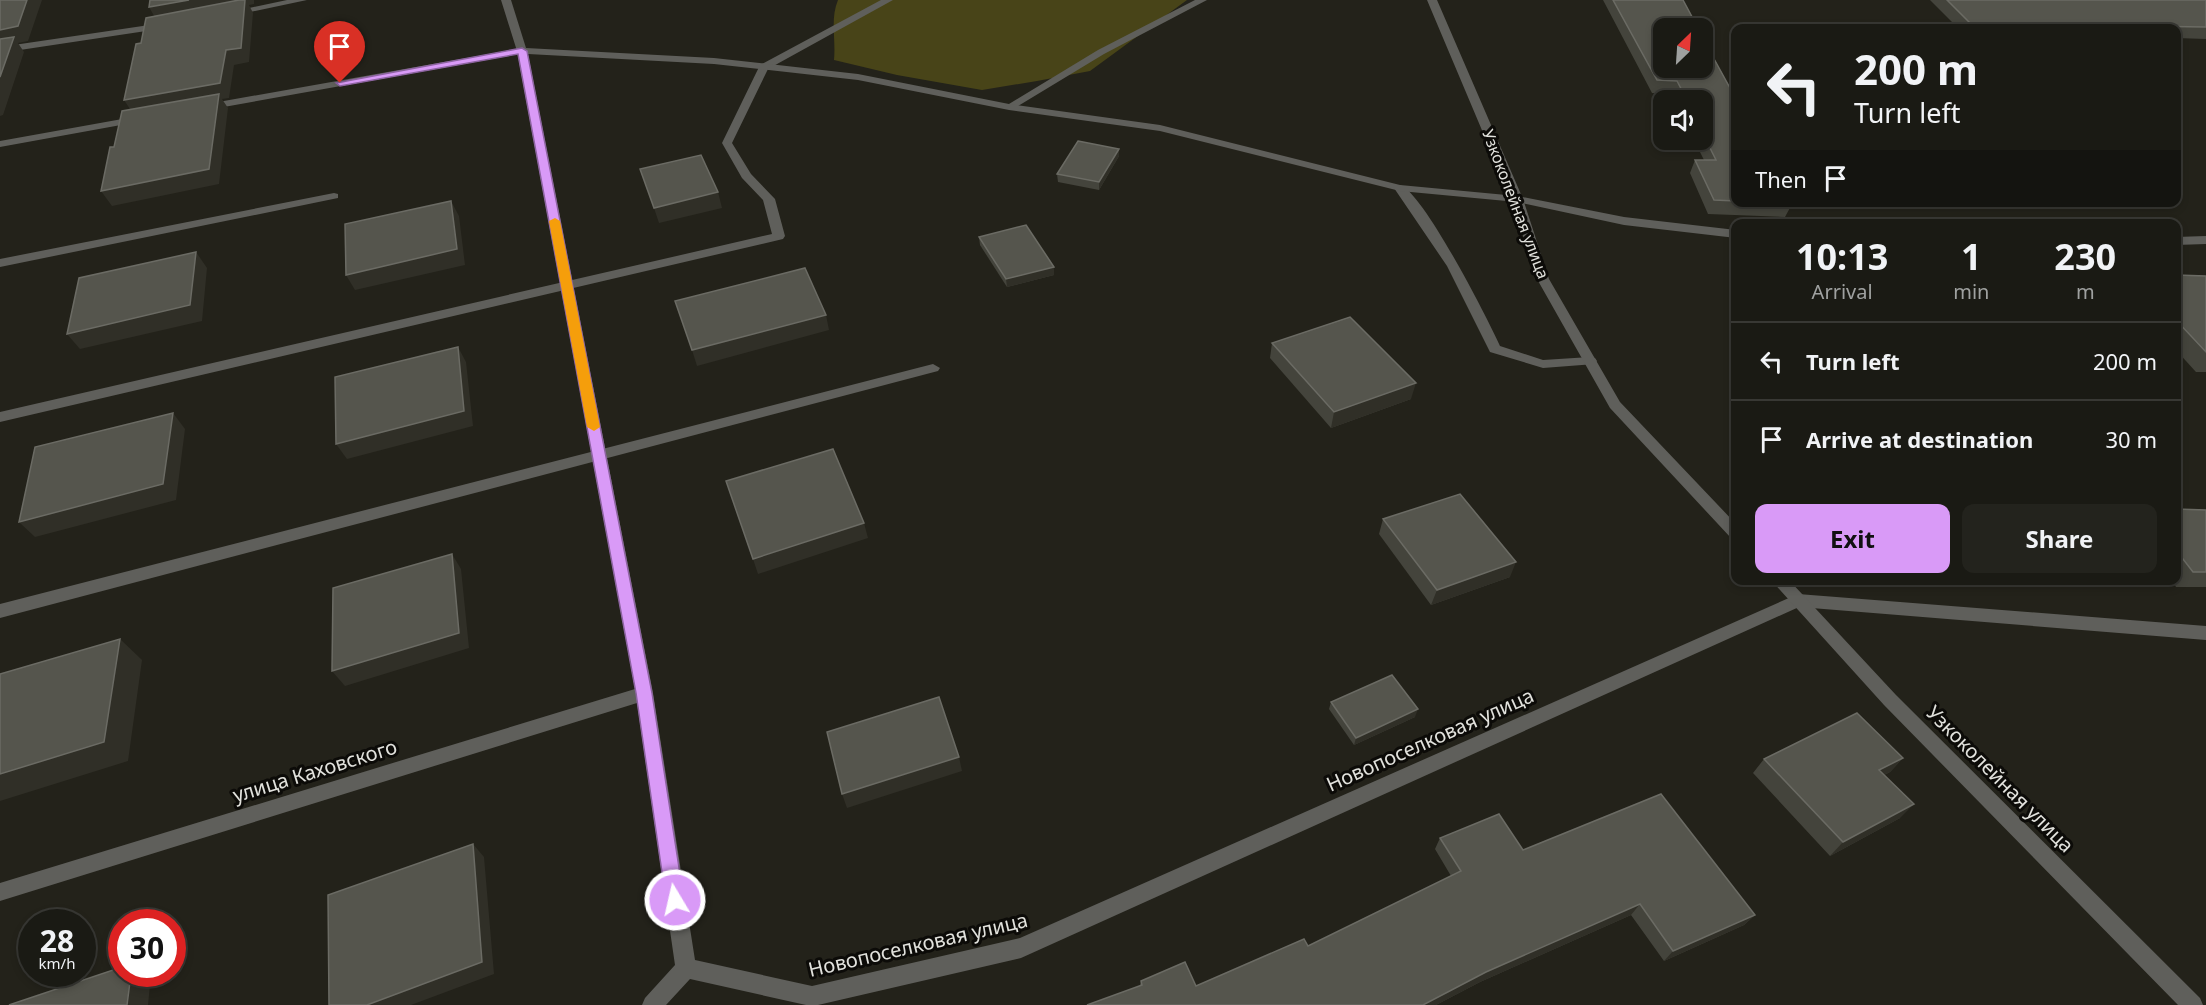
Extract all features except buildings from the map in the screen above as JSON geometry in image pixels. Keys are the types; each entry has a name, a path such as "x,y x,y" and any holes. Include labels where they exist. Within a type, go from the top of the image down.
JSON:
{"street":[{"path":"223,15 302,0"},
{"path":"507,0 522,51 644,693 686,968 652,1005"},
{"path":"0,417 779,236 769,199 746,176 727,143 764,67 888,0"},
{"path":"1009,107 1101,52 1202,0"},
{"name":"Узкоколейная улица","path":"1432,0 1517,199 1543,279 1615,405 1731,529"},
{"path":"0,50 178,23"},
{"path":"197,109 522,51 714,62 858,78 1009,107 1160,128 1400,188 1517,199 1624,221 1731,233"},
{"path":"0,144 151,117"},
{"path":"1400,188 1430,225 1468,290 1495,349 1543,364 1590,361"},
{"path":"0,263 334,196"},
{"path":"2181,241 2206,240"},
{"path":"0,611 933,368"},
{"name":"Узкоколейная улица","path":"1784,585 1890,700 2193,1005"},
{"name":"Новопоселковая улица","path":"686,968 812,996 1021,948 1798,600 2206,633"},
{"name":"улица Каховского","path":"0,892 644,693"}],"shaded area":[{"path":"838,0 1187,0 1090,71 982,90 897,75 834,60 834,22"}],"slow traffic":[{"path":"555,221 594,427"}],"route":[{"path":"340,83 522,51 644,693 675,900"}]}
